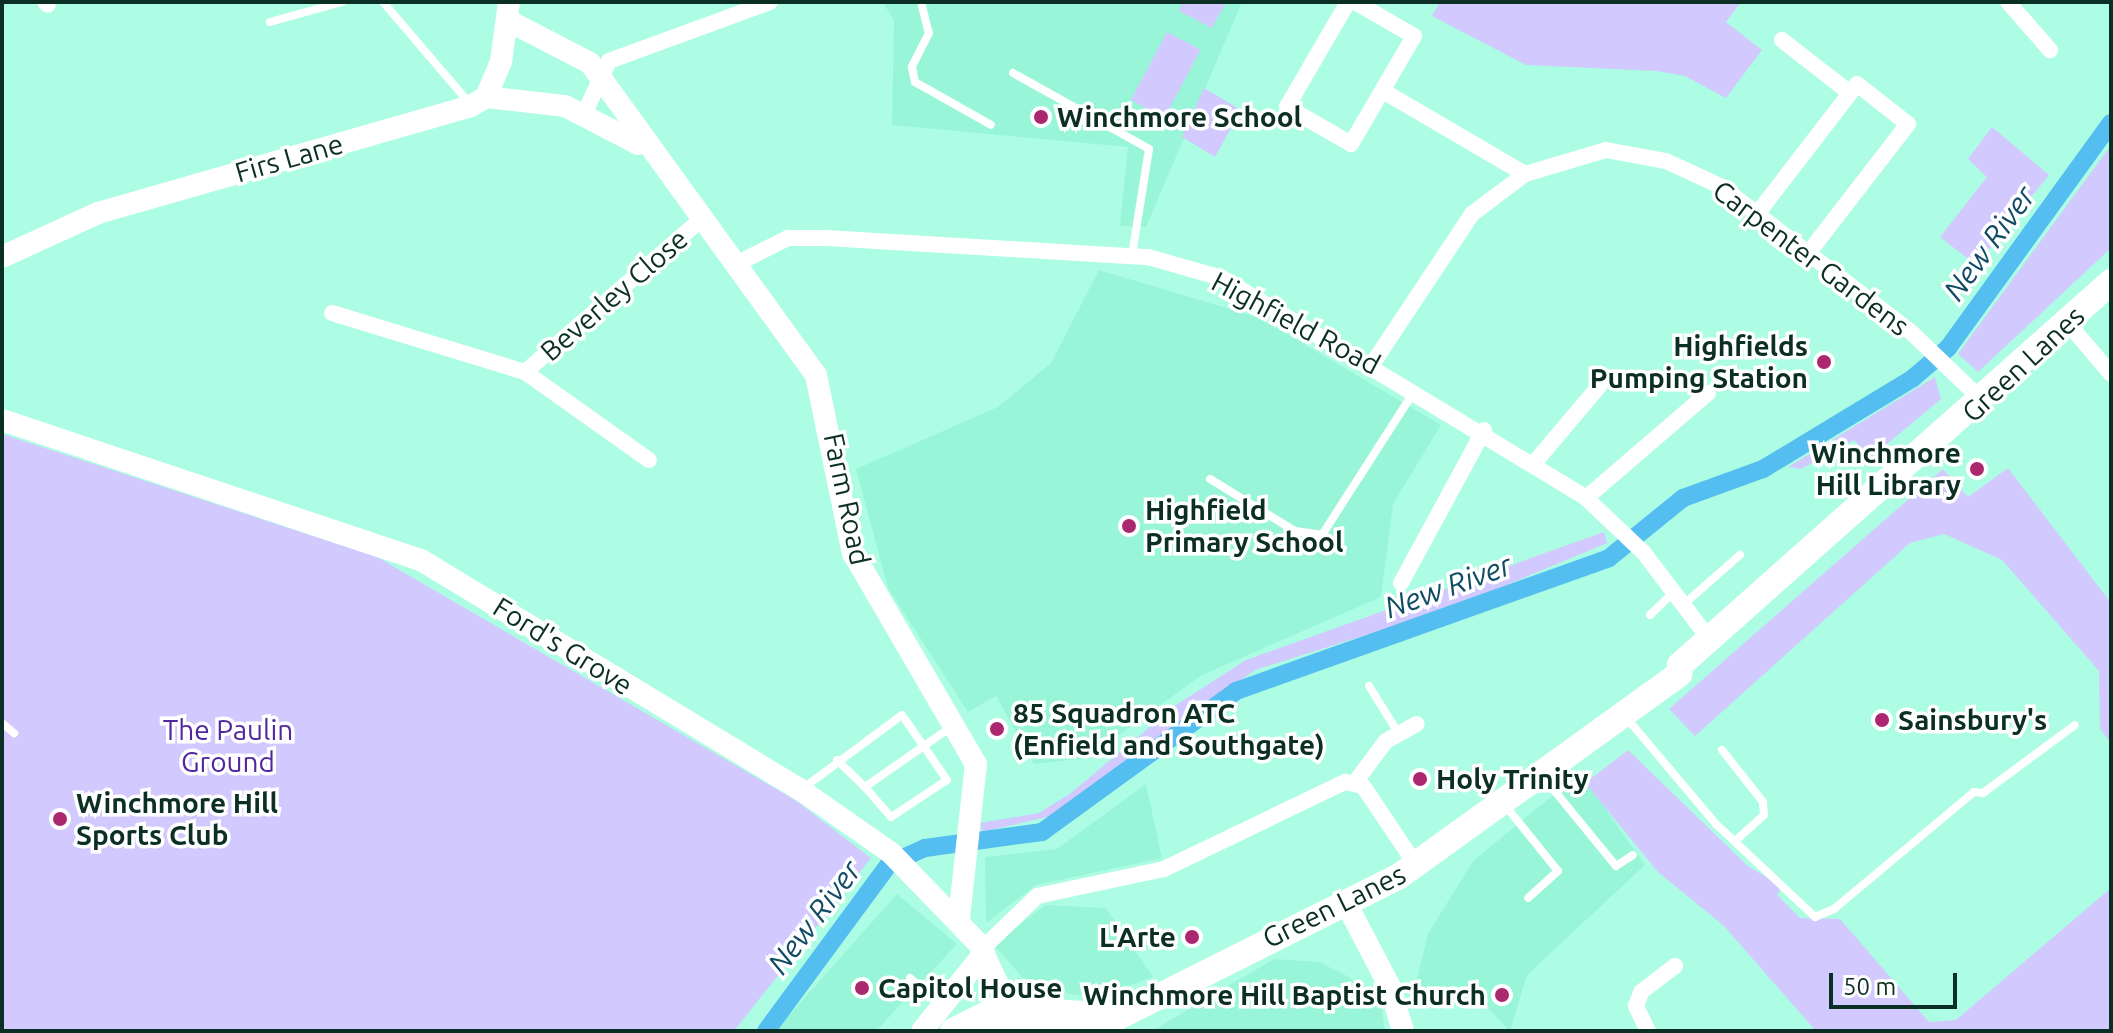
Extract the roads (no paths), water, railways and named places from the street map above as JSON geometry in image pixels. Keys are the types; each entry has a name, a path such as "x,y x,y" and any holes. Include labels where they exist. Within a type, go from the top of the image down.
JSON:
{"main road":[{"name":"Green Lanes","path":"953,1031 966,1019 1011,1025 1103,1025 1416,865 1650,688 1670,663 1680,665 1710,640 1984,402 2111,282"}],"street":[{"path":"585,112 598,74 609,61 770,2"},
{"path":"1348,2 1287,107 1351,144 1414,36 1355,2"},
{"path":"2008,2 2050,50"},
{"path":"478,101 508,11"},
{"name":"Farm Road","path":"508,11 574,50 598,74 649,151 740,262 816,375 853,553 976,764 972,839 959,919"},
{"path":"1782,40 1850,93"},
{"path":"1757,214 1857,84 1908,124 1810,251"},
{"path":"1383,91 1525,174"},
{"name":"Farm Road","path":"478,101 585,112 649,151"},
{"name":"Firs Lane","path":"2,257 98,213 478,101"},
{"name":"Carpenter Gardens","path":"1373,363 1455,233 1525,174 1606,150 1636,155 1722,187 1810,251 1912,333 1984,402"},
{"name":"Beverley Close","path":"525,372 703,218"},
{"name":"Highfield Road","path":"740,262 788,238 1132,255 1246,289 1484,430 1586,498 1644,553 1710,640"},
{"name":"Beverley Close","path":"332,313 525,372 649,460"},
{"path":"2067,322 2111,374"},
{"path":"1535,462 1600,385"},
{"path":"1586,498 1708,393"},
{"name":"Ford's Grove","path":"2,420 421,560 801,790 898,860 959,919 983,951 1011,1025"},
{"path":"1401,583 1484,430"},
{"path":"922,1031 983,951 1037,896 1164,869 1356,781 1399,734 1417,724"},
{"path":"1356,781 1416,865"},
{"path":"1346,903 1390,987 1403,1031"},
{"path":"1648,1031 1636,1006 1641,992 1675,966"}],"lane":[{"path":"270,22 342,2"},
{"path":"383,2 478,101"},
{"path":"921,2 929,33 912,67 915,82 991,125"},
{"path":"1013,73 1149,149 1132,255"},
{"path":"1210,479 1295,531 1322,535 1415,389"},
{"path":"1650,615 1740,555"},
{"path":"1369,686 1399,734"},
{"path":"1621,711 1799,908 1822,917 1974,792 1983,793 2075,725"},
{"path":"801,790 837,760 902,715 947,780 891,817 837,760"},
{"path":"2,723 14,733"},
{"path":"865,787 954,725"},
{"path":"1722,750 1763,802 1764,815 1736,840"},
{"path":"1539,773 1616,866 1633,855"},
{"path":"1502,801 1558,871 1528,898"},
{"path":"910,978 941,1005"}],"waterway":[{"name":"New River","path":"766,1031 889,864 925,848 1042,832 1236,691 1609,558 1683,498 1763,469 1913,378 1948,348 2111,123"}],"place":[{"name":"Winchmore School","path":"1041,117"},
{"name":"Highfields Pumping Station","path":"1824,362"},
{"name":"Winchmore Hill Library","path":"1977,469"},
{"name":"Highfield Primary School","path":"1129,526"},
{"name":"Sainsbury's","path":"1882,720"},
{"name":"85 Squadron ATC (Enfield and Southgate)","path":"997,729"},
{"name":"Holy Trinity","path":"1420,779"},
{"name":"Winchmore Hill Sports Club","path":"60,819"},
{"name":"L'Arte","path":"1192,937"},
{"name":"Capitol House","path":"862,988"},
{"name":"Winchmore Hill Baptist Church","path":"1502,995"}],"park label":[{"name":"The Paulin Ground","path":"228,746"}]}
